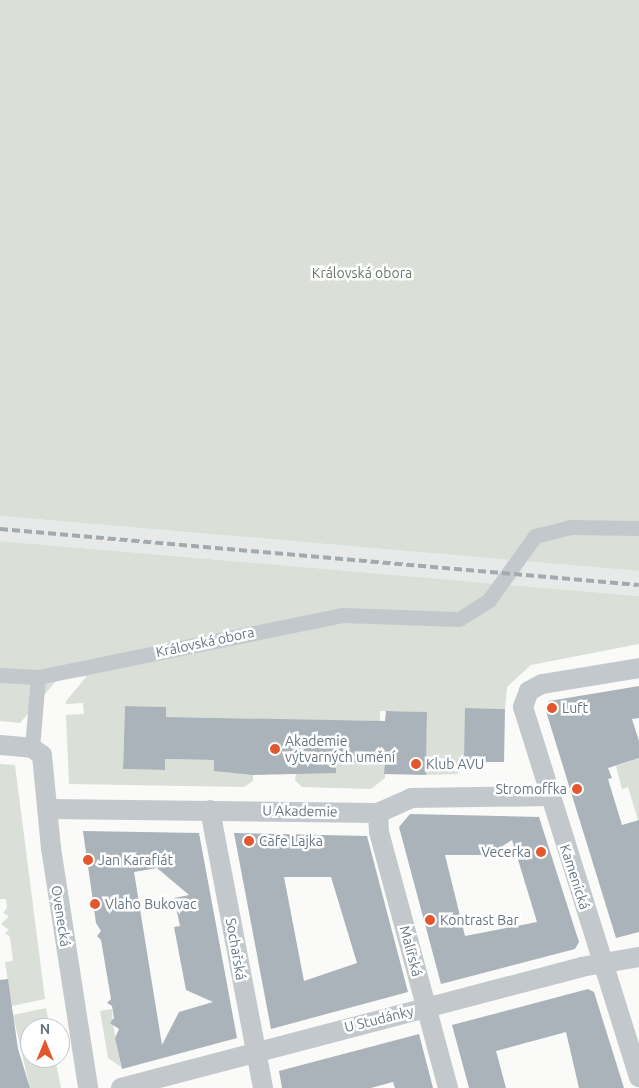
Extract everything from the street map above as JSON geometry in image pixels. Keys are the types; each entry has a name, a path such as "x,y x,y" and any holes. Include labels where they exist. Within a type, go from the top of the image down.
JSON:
{"street":[{"name":"Královská obora","path":"0,675 38,677 342,615 459,619 489,600 526,544 556,528 639,528"},
{"name":"Kamenická","path":"639,668 542,684 530,691 523,707 549,796 639,1077"},
{"path":"0,744 32,748 38,677"},
{"name":"Ovenecká","path":"32,748 42,755 88,1088"},
{"name":"U Akademie","path":"48,809 378,813 412,798 549,796"},
{"name":"Sochařská","path":"210,810 263,1088"},
{"name":"Malířská","path":"378,813 379,832 448,1088"},
{"name":"U Studánky","path":"121,1088 426,1008 602,964 639,957"}],"shaded area":[{"path":"0,516 639,571 639,596 0,541"}],"green space":[{"name":"Královská obora","path":"0,0 639,0 639,571 0,516"},
{"path":"0,541 639,596 639,644 531,665 507,687 505,709 465,708 465,762 457,774 426,775 427,712 380,711 380,721 166,717 166,707 125,706 123,769 164,770 165,759 214,760 214,771 253,772 253,781 244,787 69,784 66,715 84,714 83,703 66,704 66,701 87,676 57,680 20,723 0,721"},
{"path":"639,758 638,820 628,787 622,789 616,766"},
{"path":"336,762 385,763 385,778 371,789 302,787 295,780 296,773 335,773"},
{"path":"0,764 15,765 45,999 12,1006 5,962 13,961 10,937 5,933 9,930 1,924 9,916 3,913 7,908 6,899 0,899"},
{"path":"46,1008 48,1018 20,1018 20,1045 13,1015"},
{"path":"112,1009 121,1067 108,1058 100,1011"},
{"path":"25,1068 57,1068 61,1088 30,1088"}],"building":[{"path":"639,686 639,718 632,719 639,741 639,758 608,768 612,778 608,779 622,825 639,820 639,932 616,938 545,708 549,701"},
{"name":"Akademie výtvarných umění","path":"125,706 166,707 166,717 385,721 386,711 427,712 426,775 384,774 385,763 336,762 336,773 253,775 214,771 214,760 165,759 165,770 123,769"},
{"path":"465,708 505,709 504,762 464,762"},
{"path":"410,814 539,817 579,942 575,949 441,984 399,827","holes":["512,840 537,922 465,936 445,855 489,855"]},
{"path":"83,831 199,833 237,1038 122,1069 115,1038 119,1029 110,1023 114,1018 112,1006 107,1003 111,999 101,940 97,936 101,931 96,923","holes":["157,868 189,895 174,898 180,926 174,927 186,990 213,1002 179,1012 162,1045 134,872"]},
{"path":"234,833 367,836 408,992 271,1029","holes":["284,877 331,877 357,963 304,981"]},
{"path":"8,979 20,1056 20,1068 24,1068 30,1088 0,1088 0,980"},
{"path":"588,989 594,992 624,1088 579,1088 566,1032 496,1051 506,1088 469,1088 452,1025"},
{"path":"419,1034 433,1088 395,1088 393,1082 371,1088 282,1088 279,1071"}],"railway":[{"path":"0,529 639,585"}],"place":[{"name":"Luft","path":"552,708"},
{"name":"Akademie výtvarných umění","path":"275,749"},
{"name":"Klub AVU","path":"416,764"},
{"name":"Stromoffka","path":"577,789"},
{"name":"Cafe Lajka","path":"249,841"},
{"name":"Vecerka","path":"541,852"},
{"name":"Jan Karafiát","path":"88,860"},
{"name":"Vlaho Bukovac","path":"95,904"},
{"name":"Kontrast Bar","path":"430,920"}]}
